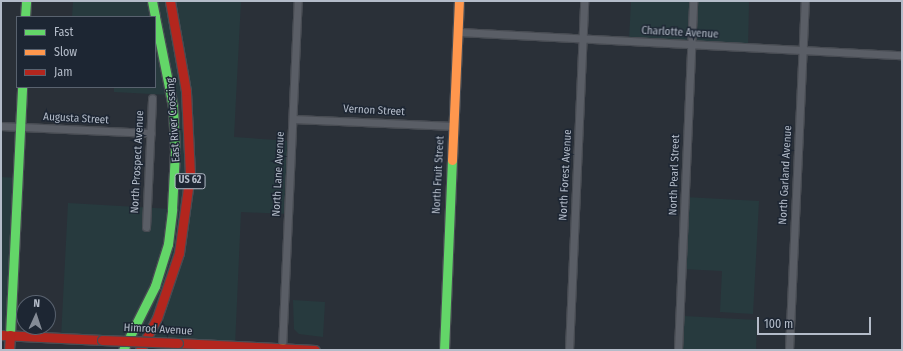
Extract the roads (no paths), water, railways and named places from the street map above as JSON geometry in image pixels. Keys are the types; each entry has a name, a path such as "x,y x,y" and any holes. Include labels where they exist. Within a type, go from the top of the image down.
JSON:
{"main road":[{"path":"25,16 26,1"},
{"name":"East River Crossing","path":"152,1 155,16"},
{"name":"North Fruit Street","path":"444,350 459,1"},
{"name":"East River Crossing","path":"140,350 157,318 168,288 183,234 188,197 190,158 187,98 170,3"},
{"name":"East River Crossing","path":"123,350 134,332 155,286 168,244 172,209 175,151 173,107 156,22"},
{"path":"8,350 5,335 22,88"},
{"name":"Himrod Avenue","path":"5,335 315,350"}],"street":[{"name":"North Lane Avenue","path":"282,349 298,1"},
{"name":"North Forest Avenue","path":"569,350 584,1"},
{"name":"North Pearl Street","path":"678,350 693,1"},
{"name":"North Garland Avenue","path":"789,350 805,1"},
{"name":"Charlotte Avenue","path":"458,32 902,55"},
{"name":"North Prospect Avenue","path":"146,227 152,98"},
{"name":"Vernon Street","path":"293,119 454,126"},
{"name":"Augusta Street","path":"1,126 151,134"}]}
